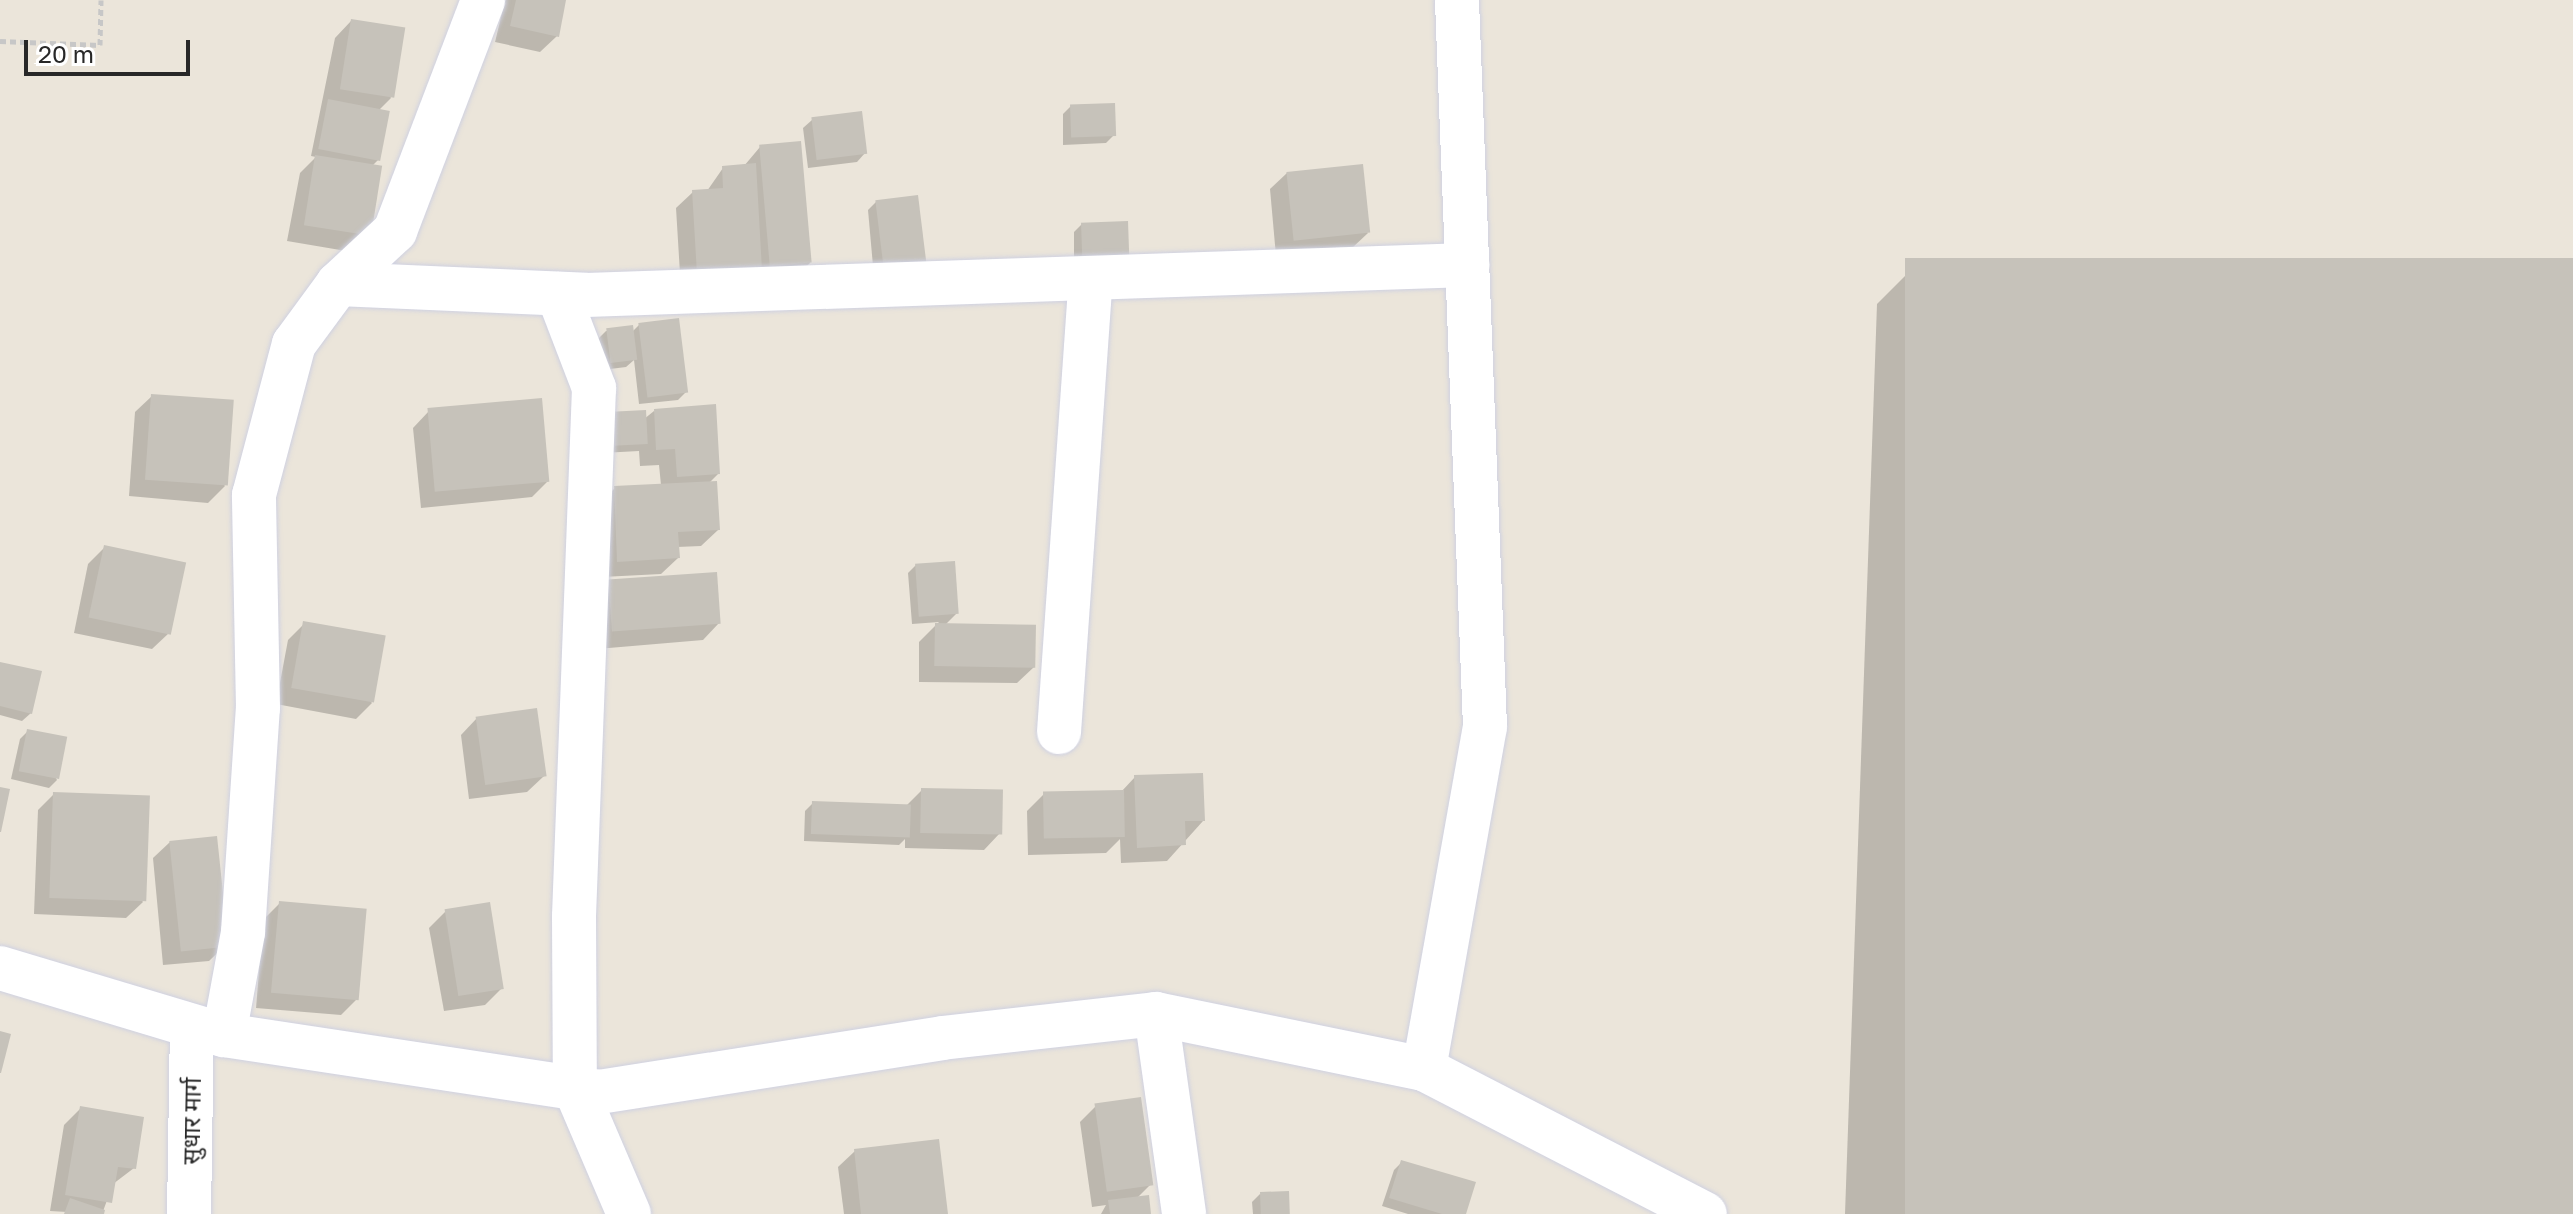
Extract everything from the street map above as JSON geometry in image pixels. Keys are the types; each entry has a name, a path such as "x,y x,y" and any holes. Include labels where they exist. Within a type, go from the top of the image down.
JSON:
{"street":[{"name":"सुधार मार्ग","path":"189,1214 208,1031 243,932 258,708 254,495 294,344 338,284 395,231 483,0"},
{"path":"1424,1069 1485,727 1457,0"},
{"path":"338,284 558,294 1467,265"},
{"path":"1059,732 1091,278"},
{"path":"558,294 594,388 574,917 575,1088 629,1214"},
{"path":"0,968 208,1031 599,1092 942,1038 1156,1014 1424,1069 1705,1214"},
{"path":"1156,1014 1184,1214"}],"path":[{"path":"0,41 100,45 101,0"}],"building":[{"path":"516,0 566,0 559,37 510,26"},
{"path":"351,19 405,28 394,98 340,89"},
{"path":"328,99 390,111 380,161 318,149"},
{"path":"1115,103 1116,136 1071,138 1070,105"},
{"path":"862,111 867,154 817,160 811,117"},
{"path":"801,141 812,263 770,266 759,145"},
{"path":"315,155 382,166 371,236 304,225"},
{"path":"756,163 762,270 697,274 692,190 723,188 722,166"},
{"path":"1363,164 1370,233 1294,241 1286,172"},
{"path":"918,195 927,264 884,270 875,200"},
{"path":"1128,221 1129,256 1082,258 1081,223"},
{"path":"1905,258 2573,258 2573,1214 1905,1214"},
{"path":"679,318 688,392 647,397 638,323"},
{"path":"633,325 637,360 610,363 606,328"},
{"path":"151,394 234,400 228,486 145,480"},
{"path":"542,398 549,482 435,492 427,408"},
{"path":"716,404 720,474 677,477 675,449 656,450 654,409"},
{"path":"646,410 648,444 609,446 607,412"},
{"path":"717,481 720,530 678,532 680,558 617,562 614,486"},
{"path":"104,545 186,562 171,635 89,617"},
{"path":"955,561 959,614 919,617 915,564"},
{"path":"717,572 721,624 612,631 608,580"},
{"path":"303,621 386,636 374,703 291,688"},
{"path":"935,623 1036,625 1035,668 934,666"},
{"path":"0,662 42,671 32,714 0,706"},
{"path":"537,708 547,776 485,785 476,717"},
{"path":"27,729 67,737 59,779 19,771"},
{"path":"1203,773 1205,821 1185,821 1186,845 1137,848 1134,775"},
{"path":"0,787 10,789 1,832 0,832"},
{"path":"921,788 1003,789 1002,834 920,833"},
{"path":"1124,790 1125,837 1044,838 1043,791"},
{"path":"53,792 150,795 146,901 49,898"},
{"path":"812,801 911,804 910,837 811,834"},
{"path":"217,836 229,946 181,951 169,841"},
{"path":"279,901 367,909 359,1000 271,993"},
{"path":"490,902 504,989 458,996 445,909"},
{"path":"0,1031 11,1034 1,1073 0,1073"},
{"path":"1141,1097 1153,1185 1107,1192 1094,1104"},
{"path":"80,1106 144,1117 136,1169 118,1167 112,1203 65,1195"},
{"path":"939,1139 948,1214 861,1214 854,1149"},
{"path":"1401,1160 1476,1182 1466,1214 1442,1214 1389,1198"},
{"path":"1289,1191 1290,1214 1261,1214 1260,1192"},
{"path":"1149,1195 1151,1214 1110,1214 1108,1200"},
{"path":"70,1198 105,1210 104,1214 64,1214"}]}
